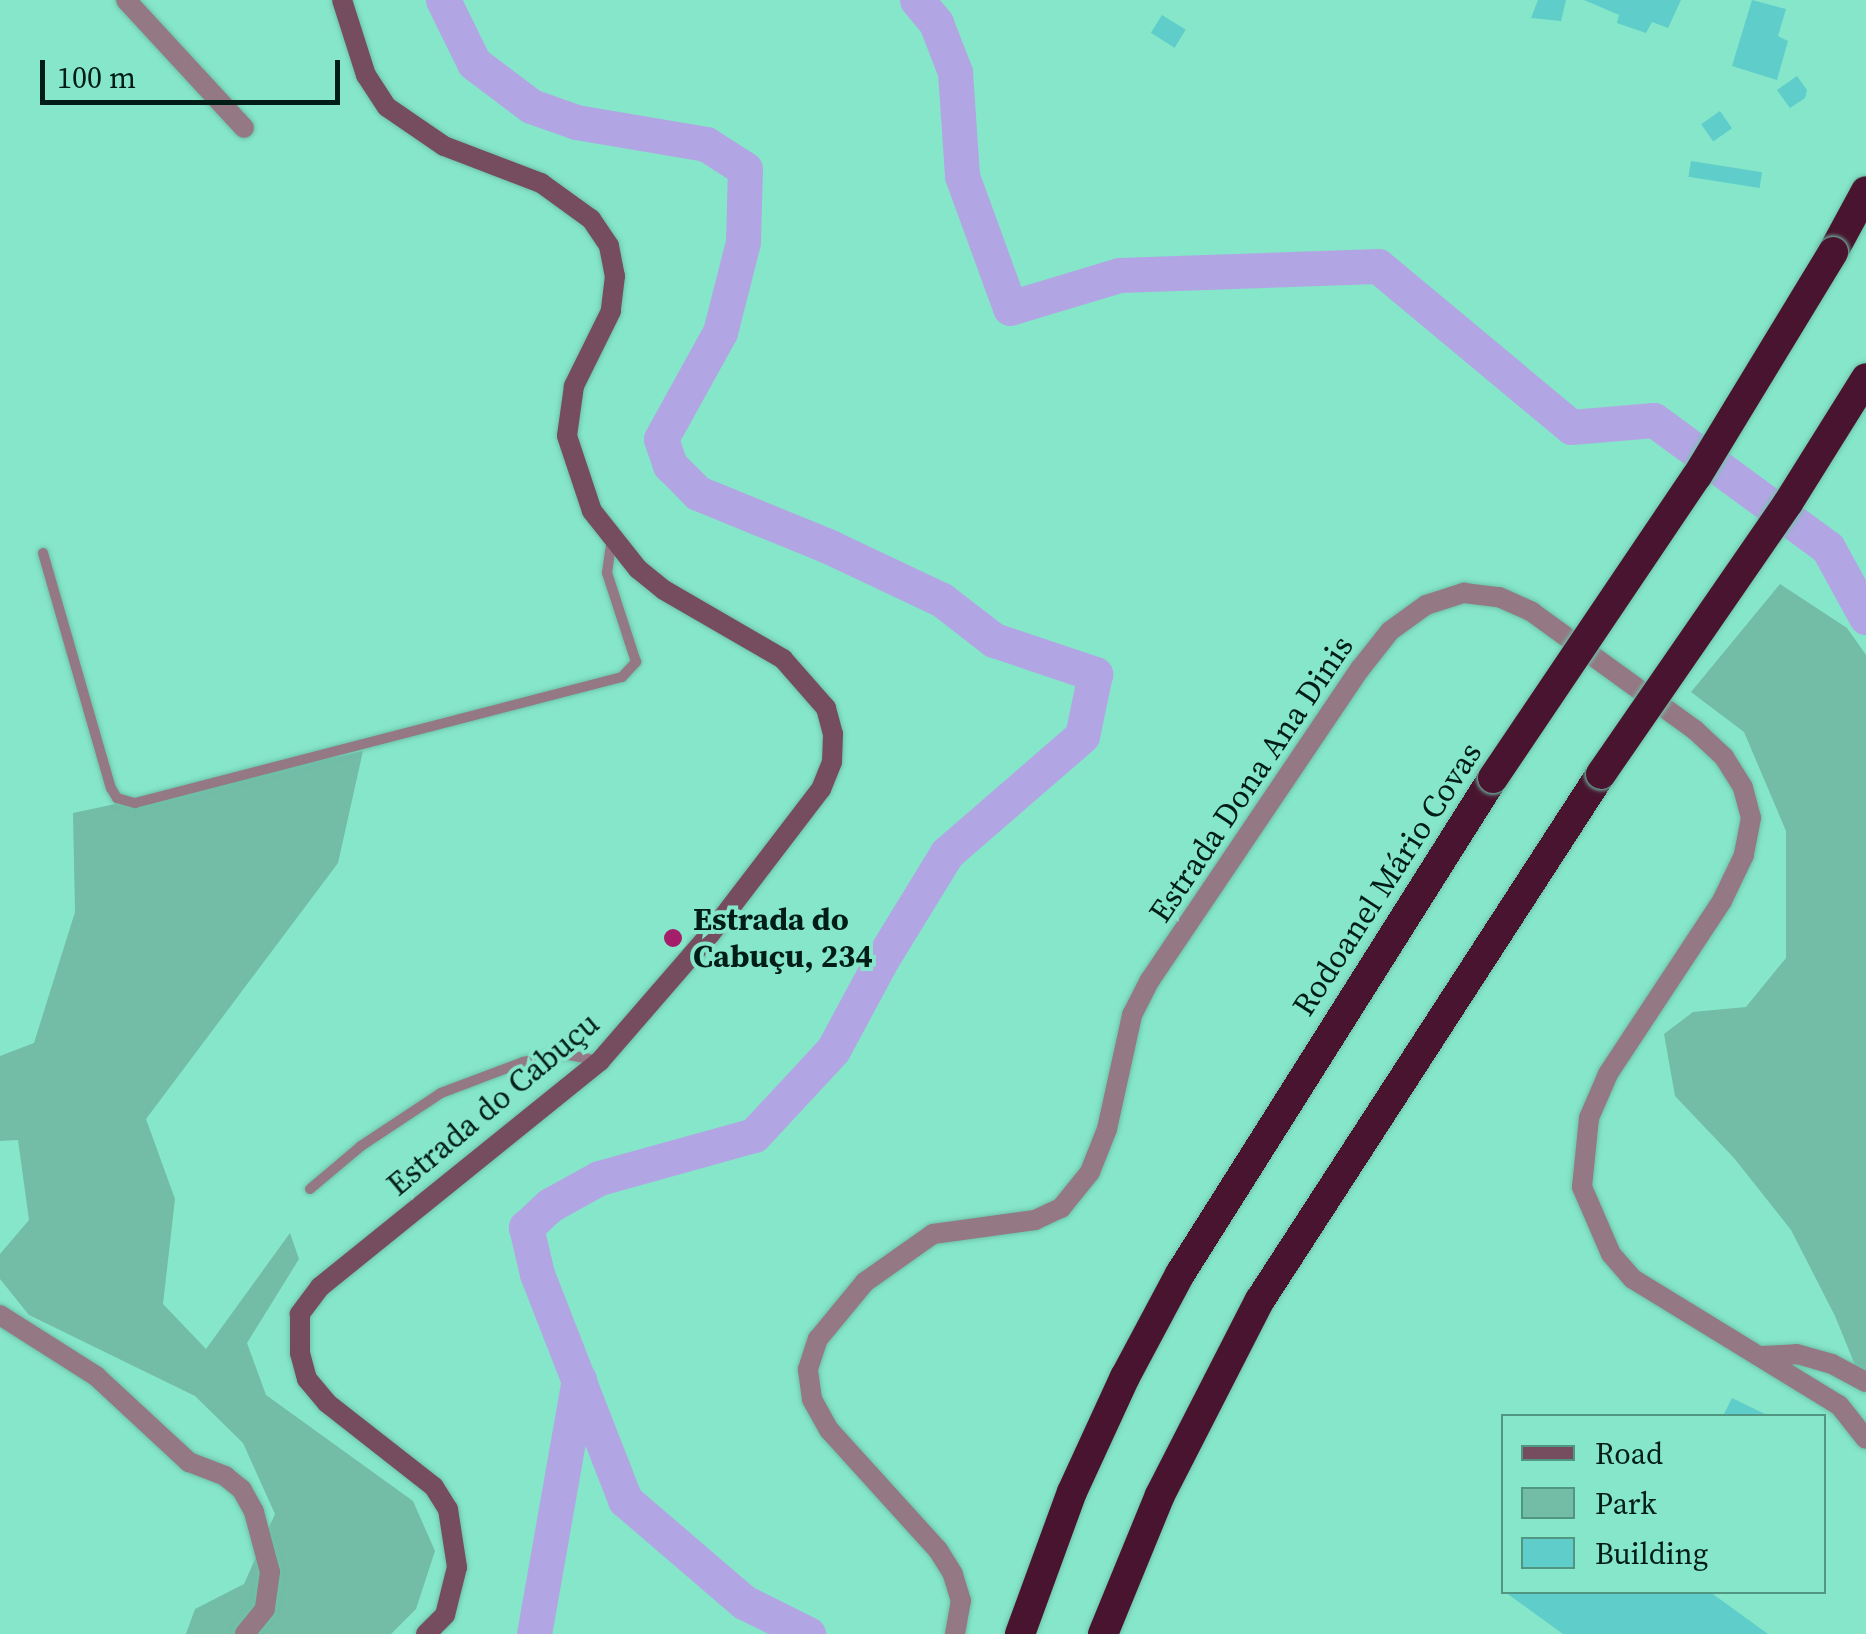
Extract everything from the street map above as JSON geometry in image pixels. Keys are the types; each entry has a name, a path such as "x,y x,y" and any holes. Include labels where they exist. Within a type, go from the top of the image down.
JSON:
{"highway":[{"name":"Rodoanel Mário Covas","path":"1020,1634 1072,1492 1125,1377 1180,1274 1493,778 1706,462 1866,191"},
{"path":"1103,1634 1160,1495 1260,1300 1601,774 1788,504 1866,378"}],"main road":[{"name":"Estrada do Cabuçu","path":"342,0 366,75 387,107 444,146 542,183 591,218 609,246 615,276 611,311 574,386 567,436 592,510 612,538 664,590 784,658 826,708 833,734 832,762 821,789 710,934 600,1061 320,1287 300,1314 300,1353 308,1379 327,1402 434,1487 448,1509 456,1537 457,1567 443,1624 426,1634"}],"street":[{"path":"126,0 244,128"},
{"name":"Estrada Dona Ana Dinis","path":"955,1634 961,1601 953,1574 938,1550 829,1430 812,1398 808,1369 818,1339 865,1282 933,1234 1035,1220 1061,1208 1080,1184 1107,1129 1132,1015 1150,980 1360,668 1390,631 1426,605 1464,593 1499,597 1532,612 1695,730 1724,757 1743,788 1751,818 1744,855 1722,900 1608,1074 1589,1118 1582,1186 1611,1254 1633,1278 1839,1405 1866,1439"},
{"path":"0,1316 96,1376 189,1462 225,1476 242,1490 254,1512 270,1572 265,1608 245,1634"},
{"path":"1762,1356 1797,1354 1832,1364 1866,1382"}],"lane":[{"path":"44,553 112,788 117,798 136,804 622,678 636,662 606,574 612,538"},
{"path":"310,1189 361,1146 440,1093 564,1054 600,1061"}],"green space":[{"path":"1780,584 1847,628 1866,655 1866,1392 1835,1316 1791,1230 1734,1158 1675,1096 1664,1034 1693,1012 1746,1007 1786,958 1786,831 1744,732 1691,692"},
{"path":"363,751 338,863 146,1119 175,1199 163,1304 206,1349 290,1233 299,1259 247,1343 266,1395 413,1501 435,1551 416,1609 391,1634 186,1634 195,1609 244,1584 275,1514 243,1443 195,1396 29,1315 0,1279 0,1254 29,1220 18,1140 0,1141 0,1056 34,1043 75,912 73,813"}],"building":[{"path":"1538,0 1566,0 1561,21 1531,18"},
{"path":"1584,0 1681,0 1668,28 1652,22 1646,33 1617,23 1619,15"},
{"path":"1752,0 1786,9 1778,36 1788,41 1777,80 1732,66"},
{"path":"1162,15 1186,30 1175,48 1151,33"},
{"path":"1797,76 1807,90 1805,98 1790,108 1777,90"},
{"path":"1720,111 1732,128 1713,141 1701,124"},
{"path":"1691,161 1762,172 1760,188 1688,177"},
{"path":"1732,1398 1765,1414 1724,1414"},
{"path":"1508,1594 1713,1594 1768,1634 1563,1634"}],"waterway":[{"path":"443,0 474,63 531,106 576,122 706,144 745,169 743,242 720,332 661,439 670,465 698,493 830,547 942,600 994,640 1095,674 1082,736 947,853 882,959 833,1050 754,1135 599,1178 550,1205 526,1227 537,1274 625,1500 744,1602 808,1634"},
{"path":"917,0 936,23 955,72 962,176 1010,308 1119,275 1378,266 1571,427 1654,420 1828,548 1866,617"},
{"path":"534,1634 579,1379"}],"place":[{"name":"Estrada do Cabuçu, 234","path":"673,938"}]}
